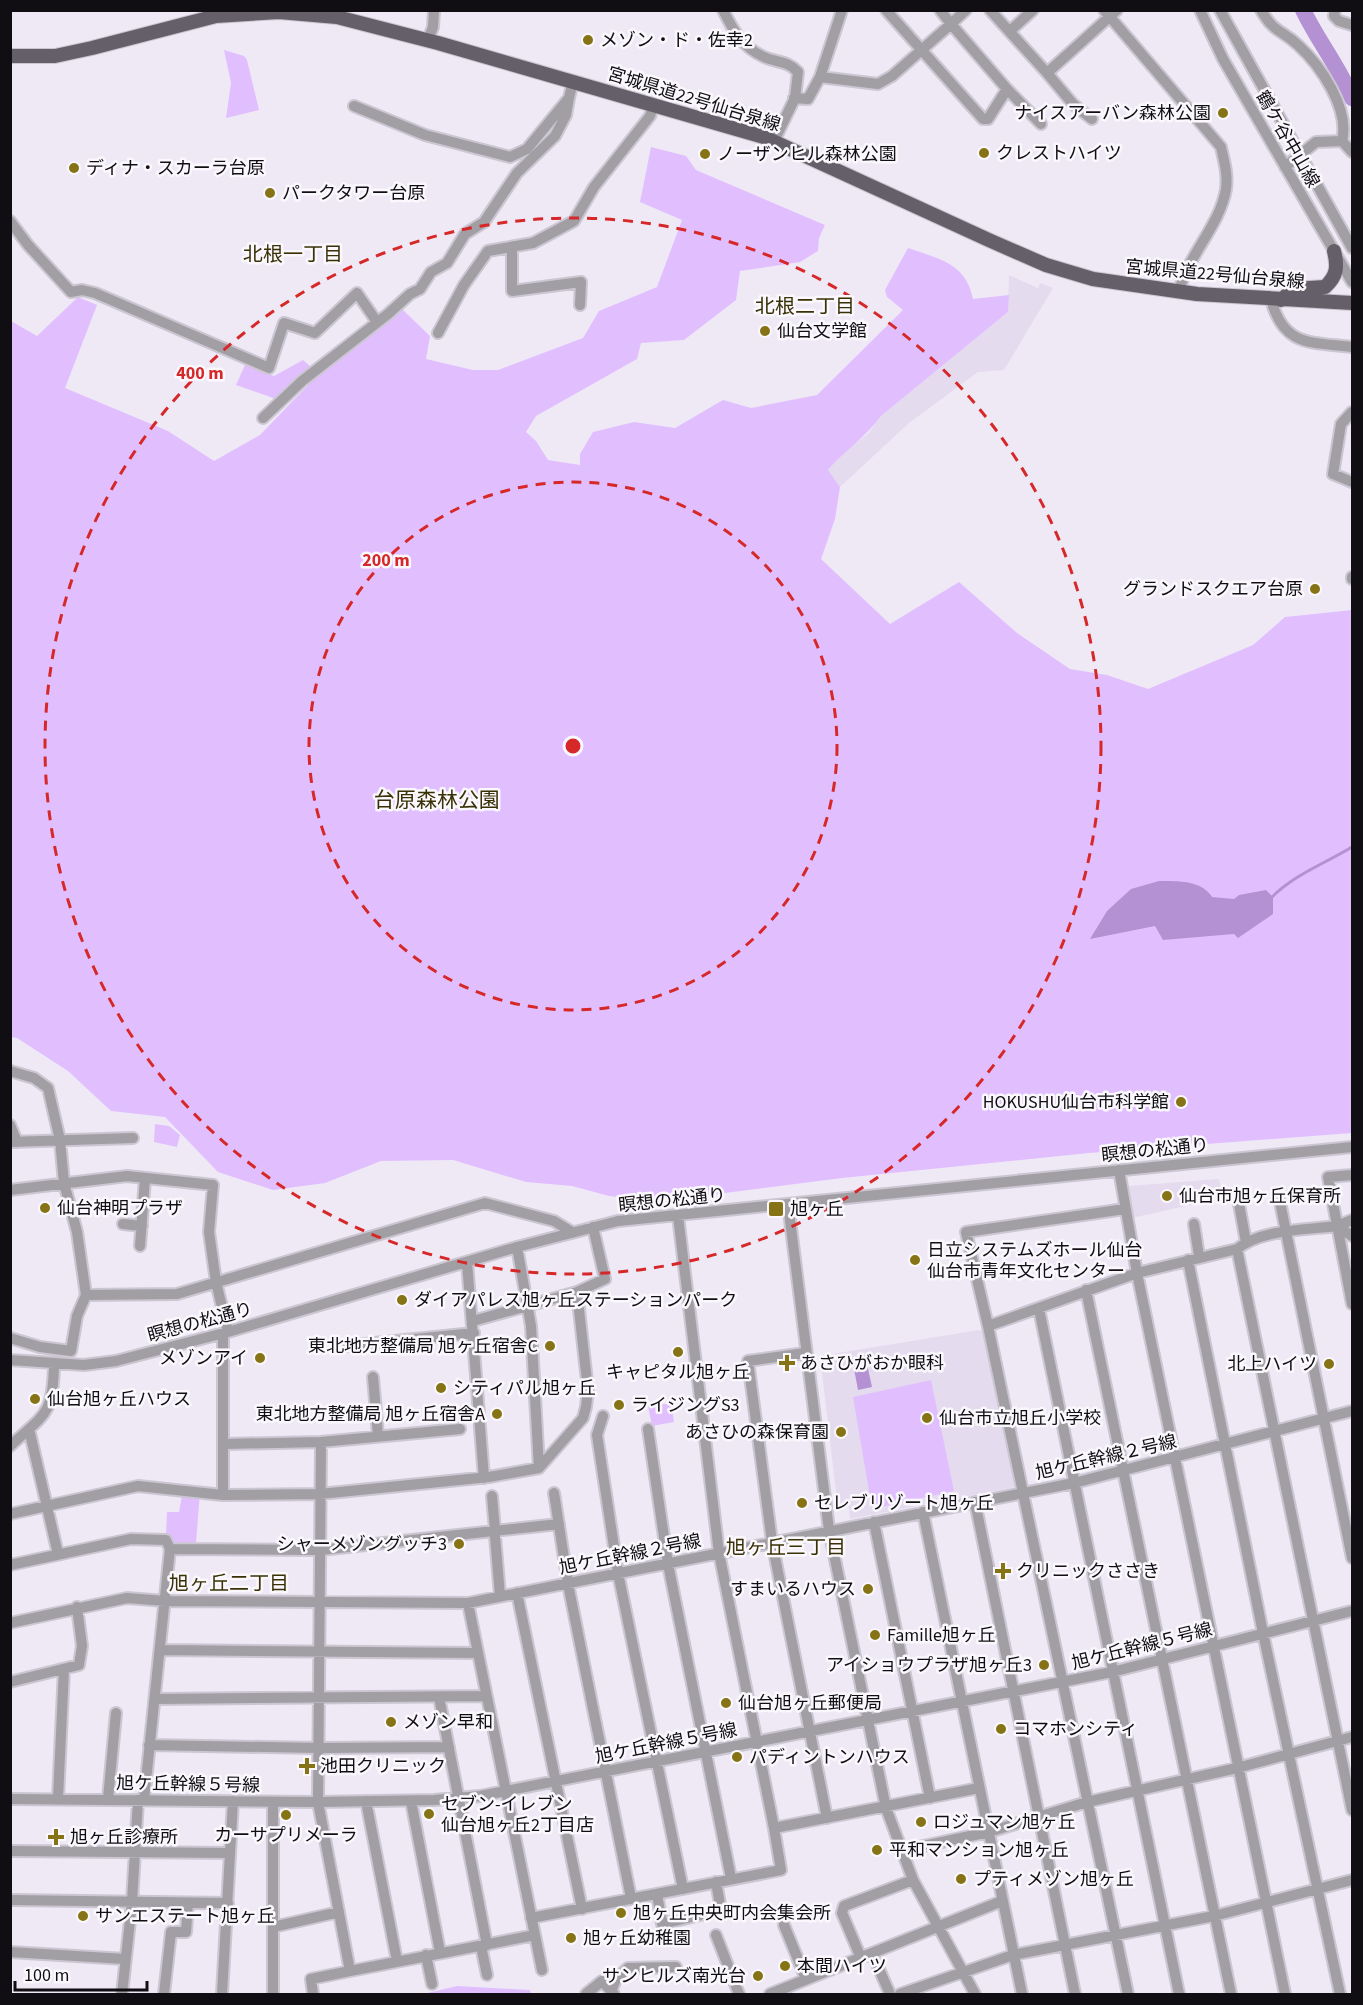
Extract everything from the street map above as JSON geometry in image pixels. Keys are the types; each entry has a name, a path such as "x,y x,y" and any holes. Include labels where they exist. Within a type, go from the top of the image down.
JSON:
{"main road":[{"name":"宮城県道22号仙台泉線","path":"10,56 55,56 215,13 279,12 337,17 573,81 774,141 1046,265 1093,279 1179,292 1353,303"},
{"path":"1276,299 1294,289 1325,287 1333,279 1337,268 1334,251"}],"street":[{"path":"428,40 433,27 434,10"},
{"path":"723,10 736,36 750,49 764,57 790,63 798,72 794,98 774,141"},
{"path":"794,98 808,99 820,77 842,10"},
{"path":"886,10 983,119 988,119 1007,89"},
{"path":"940,10 1007,89 1041,124"},
{"path":"820,77 878,84 892,76 966,10"},
{"path":"990,10 1073,104 1092,119"},
{"path":"1010,31 1033,10"},
{"name":"鶴ケ谷中山線","path":"1200,10 1223,59 1353,282"},
{"path":"1220,10 1299,156 1353,248"},
{"path":"1261,10 1269,25 1297,44 1325,78 1344,117 1345,129 1342,141"},
{"path":"1335,10 1334,16 1339,21 1353,25"},
{"path":"1047,73 1110,13 1221,147 1226,169 1226,190 1217,215 1182,280 1179,292"},
{"path":"263,418 302,381 410,294 420,289 431,272 450,259 465,234 484,222 517,173 555,136 566,115 573,81"},
{"path":"354,106 425,135 510,157 526,150 569,98"},
{"path":"438,333 464,285 488,251 493,248 512,248 538,241 574,221 594,187 650,116 654,104"},
{"path":"1285,167 1316,142 1342,141 1353,152"},
{"path":"10,221 28,245 71,292 82,290 95,293 269,369 284,323 315,333 357,293 377,322"},
{"path":"512,248 512,291 581,282 580,305"},
{"path":"1276,299 1275,315 1289,335 1305,342 1353,347"},
{"path":"1353,412 1341,424 1333,474 1353,482"},
{"path":"10,1071 34,1078 48,1088 60,1140 64,1183 76,1232 86,1295 77,1316 70,1351 40,1347 10,1338"},
{"path":"10,1125 14,1142 133,1138"},
{"name":"瞑想の松通り","path":"10,1360 84,1365 116,1361 225,1333 572,1232 626,1220 1353,1147"},
{"path":"1119,1170 1137,1273 1212,1647 1285,1995"},
{"path":"1353,1175 1328,1177 1353,1304"},
{"path":"10,1190 127,1176 213,1185 209,1232 225,1333 223,1495"},
{"path":"140,1246 145,1178"},
{"path":"1280,1202 1353,1558"},
{"path":"86,1295 177,1294 485,1203 554,1221 572,1232"},
{"path":"788,1204 829,1530 866,1721 886,1808 900,1851 913,1880 975,1995"},
{"path":"1239,1204 1246,1242"},
{"path":"1125,1209 966,1232 1064,1682 1128,1995"},
{"path":"531,1918 781,1870 719,1553 678,1216"},
{"path":"988,1326 1137,1273 1194,1258 1237,1250 1246,1242 1285,1233 1337,1226 1353,1220"},
{"path":"123,1224 142,1226"},
{"path":"1194,1224 1194,1258 1225,1445 1288,1754 1341,1995"},
{"path":"1337,1226 1353,1236"},
{"path":"473,1321 577,1292 605,1279 592,1227"},
{"path":"518,1247 531,1326 539,1468"},
{"path":"1237,1250 1312,1621 1353,1810"},
{"path":"467,1262 484,1478"},
{"path":"1086,1290 1231,1995"},
{"path":"10,1514 138,1486 223,1495 321,1494 484,1478 539,1468 583,1418 586,1407 588,1390 577,1292"},
{"path":"1039,1309 1179,1995"},
{"path":"345,1346 474,1333"},
{"path":"805,1353 748,1361 772,1542 827,1818"},
{"path":"10,1446 45,1414 52,1400 54,1364"},
{"path":"373,1377 378,1436"},
{"name":"旭ケ丘幹線２号線","path":"10,1623 76,1607 127,1598 165,1601 468,1603 1074,1483 1353,1411"},
{"path":"603,1416 597,1435 618,1573 682,1889"},
{"path":"29,1429 58,1554"},
{"path":"225,1444 321,1442 460,1429"},
{"path":"648,1429 668,1564 731,1878"},
{"path":"321,1442 318,1802 350,1971"},
{"path":"554,1493 568,1584 631,1898"},
{"path":"492,1496 500,1596"},
{"path":"975,1502 1075,1995"},
{"path":"923,1512 1023,1995"},
{"path":"874,1522 930,1798"},
{"path":"170,1549 320,1550 495,1533 559,1524"},
{"path":"10,1565 131,1539 166,1540 170,1549 161,1650 141,1800 122,1995"},
{"path":"518,1593 582,1909"},
{"path":"468,1603 504,1792 542,1970"},
{"path":"10,1682 76,1666 81,1661 81,1627 76,1607"},
{"name":"旭ケ丘幹線５号線","path":"11,1798 273,1802 458,1799 504,1792 1112,1672 1353,1611"},
{"path":"161,1650 478,1653"},
{"path":"58,1798 64,1669"},
{"path":"155,1699 486,1696"},
{"path":"439,1697 484,1945 487,1976"},
{"path":"108,1799 116,1713"},
{"path":"900,1851 989,1832 1087,1802 1237,1768 1353,1737"},
{"path":"149,1745 449,1748"},
{"path":"774,1828 886,1808 979,1788"},
{"path":"10,1792 11,1798"},
{"path":"222,1995 233,1801"},
{"path":"366,1801 397,1961"},
{"path":"411,1801 440,1952"},
{"path":"273,1802 273,1995"},
{"path":"10,1851 230,1853"},
{"path":"861,1958 842,1913 844,1906 913,1880"},
{"path":"900,1995 1013,1955 1065,1947 1214,1916 1353,1880"},
{"path":"657,1894 662,1924 721,1910 716,1882"},
{"path":"10,1900 228,1904"},
{"path":"770,1995 1002,1901"},
{"path":"164,1995 171,1932 186,1932 188,1903"},
{"path":"273,1927 339,1912"},
{"path":"784,1925 806,1979"},
{"path":"313,1995 311,1979 535,1935"},
{"path":"716,1935 739,1995"},
{"path":"10,1953 125,1959"},
{"path":"872,1953 890,1995"},
{"path":"426,1955 432,1984"},
{"path":"612,1993 616,1979 628,1968 676,1967"},
{"path":"586,1995 602,1981 612,1993"}],"shaded area":[{"path":"224,50 244,56 247,60 259,110 226,118 231,83"},
{"name":"台原森林公園","path":"651,147 686,156 696,170 825,225 819,238 818,251 800,262 740,271 736,300 684,340 641,343 637,359 536,416 526,432 536,441 548,460 580,465 580,454 593,432 634,422 675,428 723,400 751,408 817,395 903,310 887,297 885,290 908,248 940,259 958,270 964,277 973,299 1009,295 1008,312 881,416 828,470 840,487 835,519 821,559 890,624 959,582 1017,633 1070,669 1107,675 1148,689 1253,645 1285,617 1352,610 1352,1133 1089,1153 842,1178 693,1197 637,1199 609,1196 572,1186 526,1182 453,1160 381,1161 325,1183 273,1190 218,1172 165,1117 111,1111 68,1071 17,1038 11,1037 11,321 37,336 78,297 97,305 65,388 168,431 214,461 260,435 310,383 402,309 430,336 426,359 473,370 498,370 583,338 599,311 657,287 682,220 640,202"},
{"path":"1009,275 1038,288 1040,283 1053,288 1004,370 978,372 909,423 840,487 828,470 845,451 868,434 881,416 1008,312"},
{"path":"303,360 311,367 276,399 236,385 245,365 274,376"},
{"path":"1159,881 1195,884 1208,891 1212,897 1234,899 1239,895 1266,890 1273,897 1273,914 1238,938 1234,934 1163,940 1155,926 1090,939 1107,911 1131,889"},
{"path":"155,1124 169,1126 180,1135 177,1147 154,1142"},
{"name":"仙台市旭ヶ丘保育所","path":"1219,1179 1221,1188 1190,1205 1132,1218 1128,1186"},
{"name":"仙台市立旭丘小学校","path":"979,1330 986,1332 1018,1484 1016,1487 850,1519 849,1508 838,1508 820,1356"},
{"path":"865,1355 872,1387 858,1390 852,1358"},
{"path":"931,1380 954,1491 872,1509 853,1397"},
{"path":"671,1403 674,1422 652,1426 648,1406"},
{"path":"183,1490 200,1492 196,1543 174,1543 166,1534 167,1512 179,1512"},
{"path":"457,1986 530,1990 531,1994 423,1994"}],"waterway":[{"path":"1303,10 1352,98"},
{"path":"1271,898 1300,876 1352,847"}],"place":[{"name":"メゾン・ド・佐幸2","path":"588,40"},
{"name":"ナイスアーバン森林公園","path":"1223,113"},
{"name":"クレストハイツ","path":"984,153"},
{"name":"ノーザンヒル森林公園","path":"705,154"},
{"name":"ディナ・スカーラ台原","path":"74,168"},
{"name":"パークタワー台原","path":"270,193"},
{"name":"仙台文学館","path":"765,331"},
{"name":"グランドスクエア台原","path":"1315,589"},
{"name":"HOKUSHU仙台市科学館","path":"1181,1102"},
{"name":"仙台市旭ヶ丘保育所","path":"1167,1196"},
{"name":"仙台神明プラザ","path":"45,1208"},
{"name":"旭ヶ丘","path":"776,1209"},
{"name":"日立システムズホール仙台 仙台市青年文化センター","path":"915,1260"},
{"name":"ダイアパレス旭ヶ丘ステーションパーク","path":"402,1300"},
{"name":"東北地方整備局 旭ヶ丘宿舎C","path":"550,1346"},
{"name":"キャピタル旭ヶ丘","path":"678,1352"},
{"name":"メゾンアイ","path":"260,1358"},
{"name":"あさひがおか眼科","path":"787,1363"},
{"name":"北上ハイツ","path":"1329,1364"},
{"name":"シティパル旭ヶ丘","path":"441,1388"},
{"name":"仙台旭ヶ丘ハウス","path":"35,1399"},
{"name":"ライジングS3","path":"619,1405"},
{"name":"東北地方整備局 旭ヶ丘宿舎A","path":"497,1414"},
{"name":"仙台市立旭丘小学校","path":"927,1418"},
{"name":"あさひの森保育園","path":"841,1432"},
{"name":"セレブリゾート旭ヶ丘","path":"802,1503"},
{"name":"シャーメゾングッチ3","path":"459,1544"},
{"name":"クリニックささき","path":"1003,1571"},
{"name":"すまいるハウス","path":"868,1589"},
{"name":"Famille旭ヶ丘","path":"875,1635"},
{"name":"アイショウプラザ旭ヶ丘3","path":"1044,1665"},
{"name":"仙台旭ヶ丘郵便局","path":"726,1703"},
{"name":"メゾン早和","path":"391,1722"},
{"name":"コマホンシティ","path":"1001,1729"},
{"name":"パディントンハウス","path":"737,1757"},
{"name":"池田クリニック","path":"307,1766"},
{"name":"セブン-イレブン 仙台旭ヶ丘2丁目店","path":"429,1814"},
{"name":"カーサプリメーラ","path":"286,1815"},
{"name":"ロジュマン旭ヶ丘","path":"921,1822"},
{"name":"旭ヶ丘診療所","path":"56,1837"},
{"name":"平和マンション旭ヶ丘","path":"877,1850"},
{"name":"プティメゾン旭ヶ丘","path":"961,1879"},
{"name":"旭ヶ丘中央町内会集会所","path":"621,1913"},
{"name":"サンエステート旭ヶ丘","path":"83,1916"},
{"name":"旭ヶ丘幼稚園","path":"571,1938"},
{"name":"本間ハイツ","path":"785,1966"},
{"name":"サンヒルズ南光台","path":"758,1976"}],"district":[{"name":"北根一丁目","path":"293,254"},
{"name":"北根二丁目","path":"805,306"},
{"name":"台原森林公園","path":"437,800"},
{"name":"旭ヶ丘三丁目","path":"786,1547"},
{"name":"旭ヶ丘二丁目","path":"229,1583"}]}
